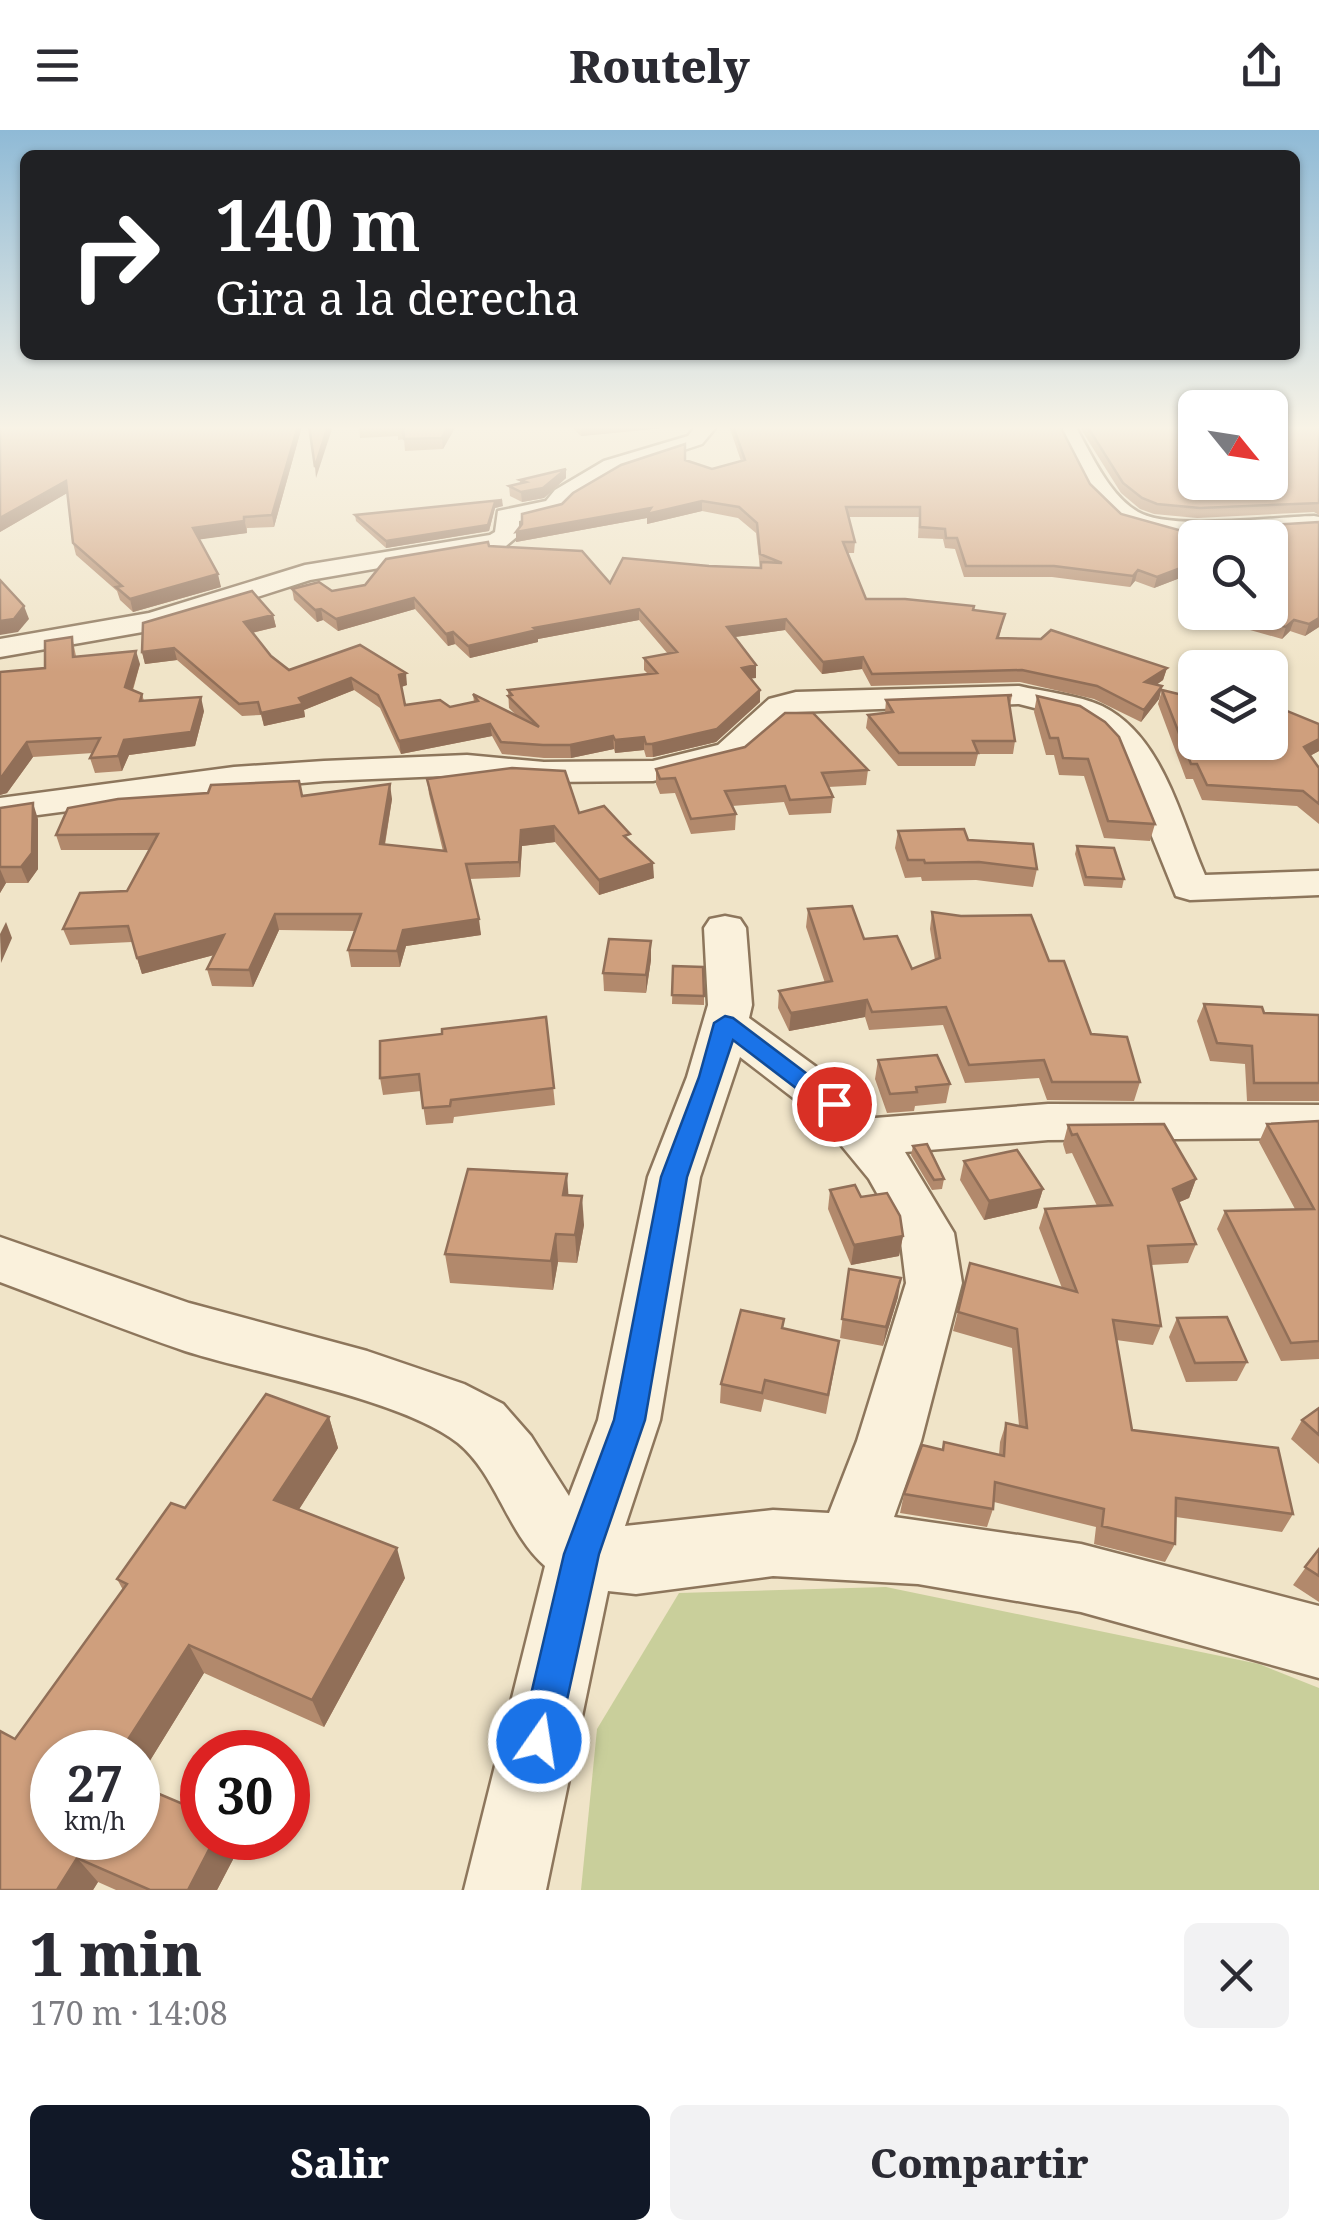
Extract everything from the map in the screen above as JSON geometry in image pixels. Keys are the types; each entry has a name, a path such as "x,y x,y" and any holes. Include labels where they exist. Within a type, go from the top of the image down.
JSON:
{"street":[{"path":"0,648 154,621 306,573 497,541 507,534 508,516 544,508"},
{"path":"1120,508 1130,517 1178,530"},
{"path":"1175,529 1314,523"},
{"path":"0,809 234,778 324,771 467,765 544,772 653,771 730,752 780,706 796,702 1020,695 1089,712 1115,729 1134,749 1190,888 1319,883"},
{"path":"505,1890 582,1554 630,1420 674,1177 711,1077 730,1005 725,928"},
{"path":"725,1023 834,1104 864,1137 927,1233 934,1283 888,1442 849,1548"},
{"path":"864,1137 1048,1122 1309,1120"},
{"path":"0,1259 186,1327 368,1377 442,1403 481,1424 508,1457 553,1530 582,1554 636,1561 773,1543 918,1550 1081,1578 1319,1642"}],"green space":[{"path":"886,1587 1259,1664 1319,1688 1319,1890 581,1890 597,1729 679,1593"}],"building":[{"path":"0,508 18,508 0,518"},
{"path":"69,508 274,508 272,515 193,528 218,574 130,599 116,587 122,586 73,543"},
{"path":"422,508 493,508 488,525 386,541 355,515"},
{"path":"545,508 650,508 516,532 522,524 522,514"},
{"path":"740,508 846,508 855,542 843,542 866,599 974,606 973,610 1005,614 997,638 1041,639 1051,630 1167,668 1145,682 1162,686 1144,710 1097,686 1022,670 872,674 863,657 823,662 786,619 727,627 756,665 742,668 760,690 717,729 652,744 646,744 644,737 615,740 613,736 570,745 543,745 501,742 490,724 399,741 378,695 351,678 299,698 303,704 261,713 258,702 239,704 174,648 142,652 143,623 252,591 273,615 244,622 271,656 289,670 360,645 406,673 399,675 405,705 440,700 450,707 478,701 473,694 539,727 508,696 512,695 508,690 657,673 644,658 677,652 639,609 534,628 537,630 468,646 453,632 446,634 414,598 336,619 321,609 315,610 292,589 319,582 332,591 365,585 386,559 488,542 489,546 582,551 610,583 623,558 761,568 761,562 782,563 760,554 757,523"},
{"path":"920,508 1115,508 1121,514 1178,530 1178,569 1157,577 1138,570 1133,576 1054,566 966,566 957,538 946,538 945,529 920,527"},
{"path":"1319,522 1319,618 1309,624 1294,620 1288,625 1288,524"},
{"path":"0,580 24,606 14,619 0,621"},
{"path":"72,637 73,657 136,651 125,687 142,694 140,701 201,697 191,732 124,740 118,756 90,758 100,738 27,742 0,779 0,672 45,668 45,641"},
{"path":"1162,690 1178,694 1178,731"},
{"path":"1012,695 1008,696 1015,741 973,741 978,753 899,753 868,715 893,712 886,700"},
{"path":"1037,696 1080,706 1105,722 1119,737 1155,824 1108,821 1088,759 1063,758 1058,738 1050,738"},
{"path":"1288,711 1319,724 1319,739 1304,747 1319,768 1319,804 1303,791 1207,785 1197,764 1189,760 1288,760"},
{"path":"785,713 813,713 868,770 822,773 833,797 790,800 785,786 725,791 736,814 691,819 675,778 660,779 656,769 745,747"},
{"path":"512,768 565,771 579,813 604,806 630,834 624,836 653,863 599,880 554,826 521,830 519,862 466,864 479,919 403,930 397,951 348,950 361,914 275,914 249,970 207,969 224,935 137,958 128,926 63,929 80,893 127,891 158,834 56,835 68,808 118,799 208,793 211,785 299,781 302,796 390,784 380,844 446,851 427,779"},
{"path":"33,803 32,853 21,867 0,867 0,808"},
{"path":"964,829 968,840 1033,844 1037,869 908,860 898,831"},
{"path":"1077,846 1114,848 1124,879 1086,877"},
{"path":"852,906 864,939 897,936 912,969 940,958 932,912 961,916 1031,915 1049,961 1064,961 1091,1034 1127,1037 1140,1082 1052,1082 1044,1060 969,1065 946,1007 872,1012 867,1000 791,1013 779,991 832,981 808,909"},
{"path":"609,939 651,941 646,975 603,973"},
{"path":"673,966 703,967 704,996 672,995"},
{"path":"1204,1004 1262,1007 1264,1013 1319,1015 1319,1083 1254,1083 1252,1046 1217,1043"},
{"path":"546,1017 554,1088 451,1100 450,1106 423,1108 419,1074 380,1078 380,1041 442,1034 442,1029"},
{"path":"937,1055 950,1084 890,1094 878,1060"},
{"path":"1319,1121 1319,1341 1291,1343 1225,1211 1314,1209 1267,1124"},
{"path":"1164,1124 1196,1179 1173,1189 1196,1244 1148,1246 1161,1326 1113,1320 1132,1430 1278,1448 1293,1514 1176,1498 1175,1544 1102,1526 1104,1509 995,1482 993,1509 904,1494 922,1445 943,1450 944,1442 1004,1456 1006,1423 1027,1428 1017,1329 958,1312 970,1263 1077,1292 1045,1209 1112,1205 1077,1134 1072,1135 1068,1125"},
{"path":"927,1144 944,1179 934,1180 913,1146"},
{"path":"1017,1150 1043,1189 989,1201 964,1161"},
{"path":"468,1169 567,1174 563,1195 582,1196 575,1235 556,1234 551,1261 445,1254"},
{"path":"855,1185 861,1197 887,1193 900,1216 903,1236 854,1245 830,1190"},
{"path":"849,1269 901,1278 886,1327 842,1319"},
{"path":"741,1310 784,1319 782,1328 839,1341 828,1395 765,1380 762,1393 721,1384"},
{"path":"1227,1317 1247,1362 1195,1363 1177,1318"},
{"path":"266,1394 329,1417 274,1500 397,1548 312,1700 189,1645 134,1730 30,1730 30,1860 76,1860 57,1890 0,1890 0,1731 15,1739 127,1584 117,1579 171,1503 185,1508"},
{"path":"1319,1408 1319,1435 1302,1420"},
{"path":"1319,1549 1319,1576 1305,1567"},
{"path":"160,1794 180,1803 180,1860 204,1860 188,1890 150,1890 82,1860 160,1860"}],"route":[{"path":"539,1741 582,1554 630,1420 674,1177 711,1077 725,1023 834,1104"}]}
